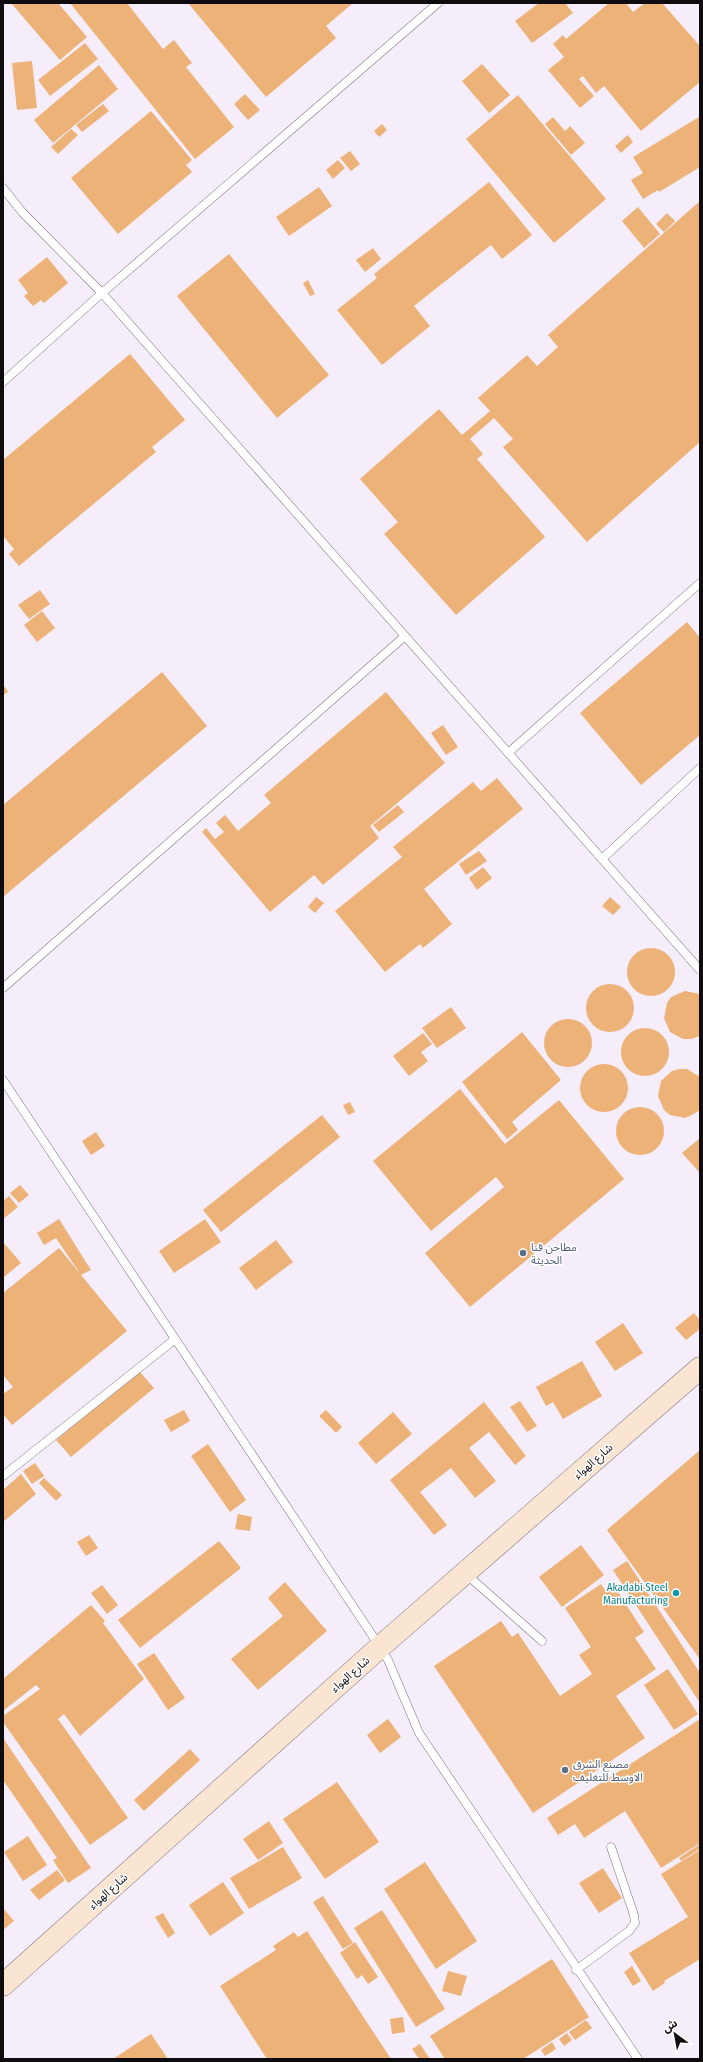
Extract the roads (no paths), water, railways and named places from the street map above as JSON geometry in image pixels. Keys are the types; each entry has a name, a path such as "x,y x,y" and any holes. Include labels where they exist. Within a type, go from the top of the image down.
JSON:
{"street":[{"name":"شارع الهواء","path":"3,1985 380,1647 700,1368"}],"lane":[{"path":"3,382 102,293 438,3"},
{"path":"3,188 24,213 102,293 700,970"},
{"path":"508,752 700,583"},
{"path":"3,988 405,636"},
{"path":"602,859 700,768"},
{"path":"3,1080 174,1340 380,1647 388,1660 419,1733 576,1970 638,2059"},
{"path":"3,1476 174,1340"},
{"path":"465,1574 542,1641"},
{"path":"576,1970 629,1931 635,1923 634,1915 611,1847"}],"place":[{"name":"مطاحن قنا الحديثة","path":"523,1253"},
{"name":"Akadabi Steel Manufacturing","path":"676,1593"},
{"name":"مصنع الشرق الاوسط للتغليف","path":"565,1770"}]}
